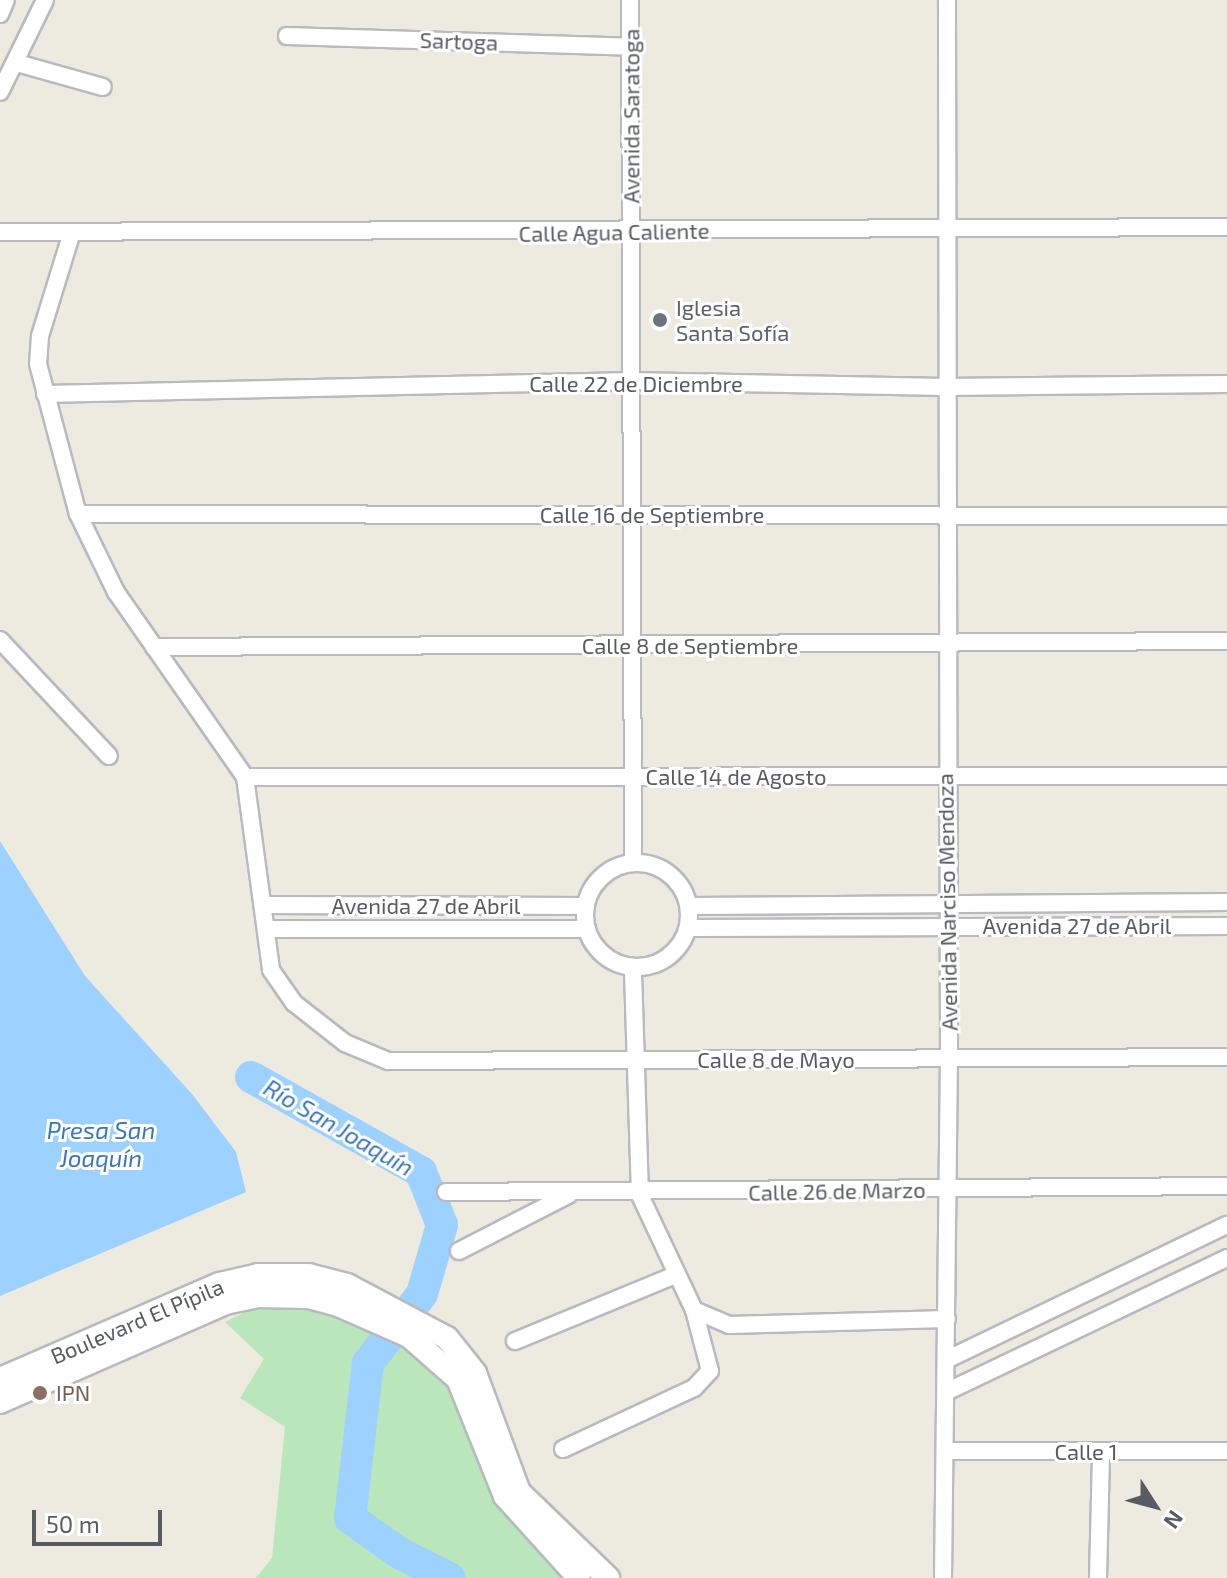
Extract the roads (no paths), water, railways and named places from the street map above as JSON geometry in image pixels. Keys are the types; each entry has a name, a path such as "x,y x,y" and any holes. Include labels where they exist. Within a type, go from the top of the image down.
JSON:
{"street":[{"path":"0,14 6,0"},
{"path":"0,92 17,63 45,0"},
{"name":"Avenida Saratoga","path":"630,0 633,863"},
{"name":"Avenida Narciso Mendoza","path":"943,1578 949,1061 945,774 947,0"},
{"name":"Sartoga","path":"287,36 631,47"},
{"path":"17,63 103,87"},
{"name":"Calle Agua Caliente","path":"0,232 631,232 1227,227"},
{"path":"72,232 40,336 38,364 78,514 116,592 245,777"},
{"name":"Calle 22 de Diciembre","path":"45,394 630,381 945,387 1227,384"},
{"name":"Calle 16 de Septiembre","path":"78,514 1227,516"},
{"path":"0,640 109,756"},
{"name":"Calle 8 de Septiembre","path":"154,647 947,646 1227,641"},
{"name":"Calle 14 de Agosto","path":"245,777 1227,776"},
{"name":"Calle 8 de Mayo","path":"245,777 266,905 271,970 281,987 332,1033 363,1054 388,1061 949,1061 1227,1057"},
{"path":"633,863 669,874 689,906 688,928 667,958 633,967 604,955 587,929 586,906 603,877 633,863"},
{"name":"Avenida 27 de Abril","path":"689,906 1227,902"},
{"name":"Avenida 27 de Abril","path":"266,905 586,906"},
{"name":"Avenida 27 de Abril","path":"688,928 1227,926"},
{"name":"Avenida 27 de Abril","path":"268,929 587,929"},
{"path":"563,1449 694,1388 710,1371 710,1360 694,1310 640,1195 633,967"},
{"name":"Calle 26 de Marzo","path":"446,1192 640,1195 1227,1186"},
{"path":"459,1251 572,1192"},
{"path":"946,1360 1227,1225"},
{"path":"946,1392 1227,1258"},
{"name":"Boulevard El Pípila","path":"0,1379 168,1305 258,1275 308,1275 414,1327 447,1338 475,1373 519,1492 608,1578"},
{"path":"515,1341 675,1275"},
{"name":"Boulevard El Pípila","path":"0,1402 225,1303 257,1296 309,1297 390,1315"},
{"path":"694,1310 729,1325 947,1319"},
{"name":"Boulevard El Pípila","path":"414,1327 458,1379 505,1496 579,1578"},
{"name":"Calle 1","path":"945,1451 1227,1451"},
{"path":"1098,1578 1101,1452"}],"water":[{"name":"Presa San Joaquín","path":"0,841 85,976 192,1094 236,1152 246,1192 0,1296"}],"waterway":[{"name":"Río San Joaquín","path":"251,1077 421,1172 442,1225 422,1294 368,1363 350,1518 399,1553 449,1578"}],"place":[{"name":"Iglesia Santa Sofía","path":"660,320"},
{"name":"IPN","path":"40,1393"}]}
